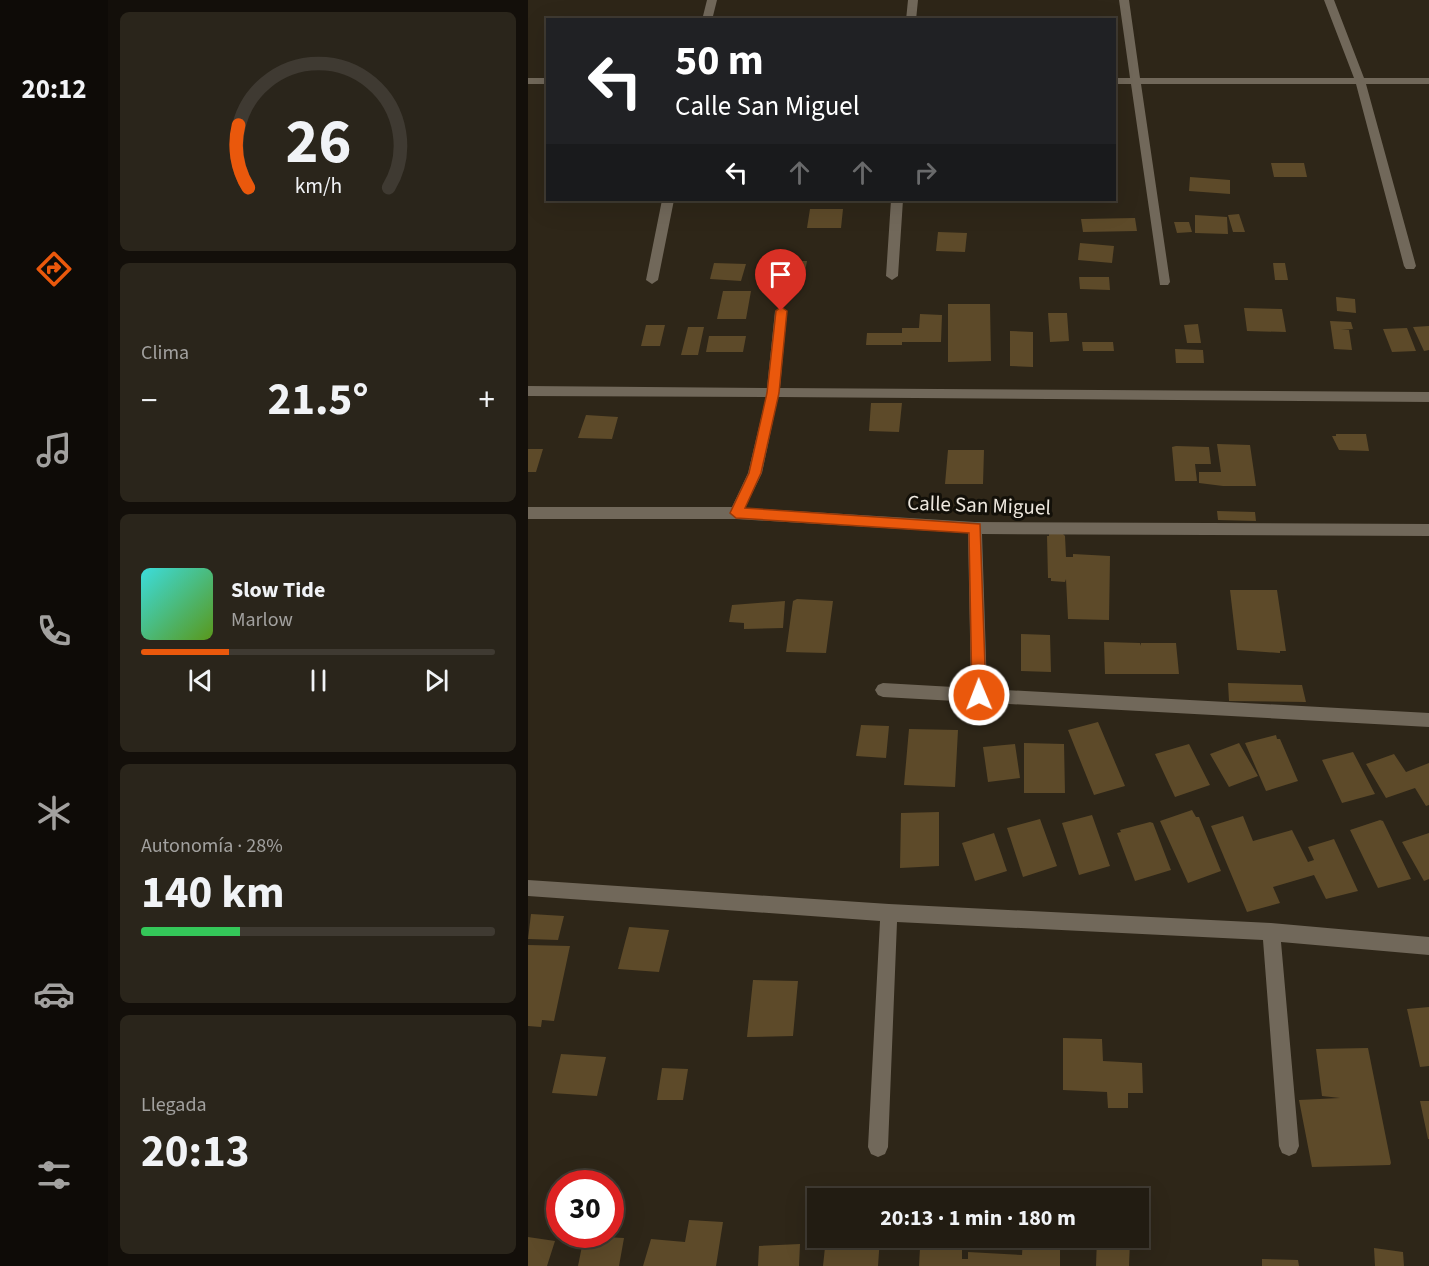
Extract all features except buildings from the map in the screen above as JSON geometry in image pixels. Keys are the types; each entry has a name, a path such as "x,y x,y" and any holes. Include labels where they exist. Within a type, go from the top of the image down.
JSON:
{"street":[{"path":"708,18 712,0"},
{"path":"911,18 913,0"},
{"path":"1124,0 1164,282"},
{"path":"1329,0 1360,81 1410,266"},
{"path":"528,81 546,81"},
{"path":"1116,81 1429,81"},
{"path":"652,280 668,201"},
{"path":"892,276 897,201"},
{"path":"736,513 755,473 773,393 781,311"},
{"path":"528,391 1429,397"},
{"name":"Calle San Miguel","path":"528,513 736,513 975,528 1429,530"},
{"path":"975,528 979,695"},
{"path":"883,690 1429,720"},
{"path":"528,888 889,913 1271,932 1429,946"},
{"path":"878,1147 889,913"},
{"path":"1271,932 1289,1146"}],"route":[{"path":"781,311 773,393 755,473 736,513 975,528 979,695"}]}
